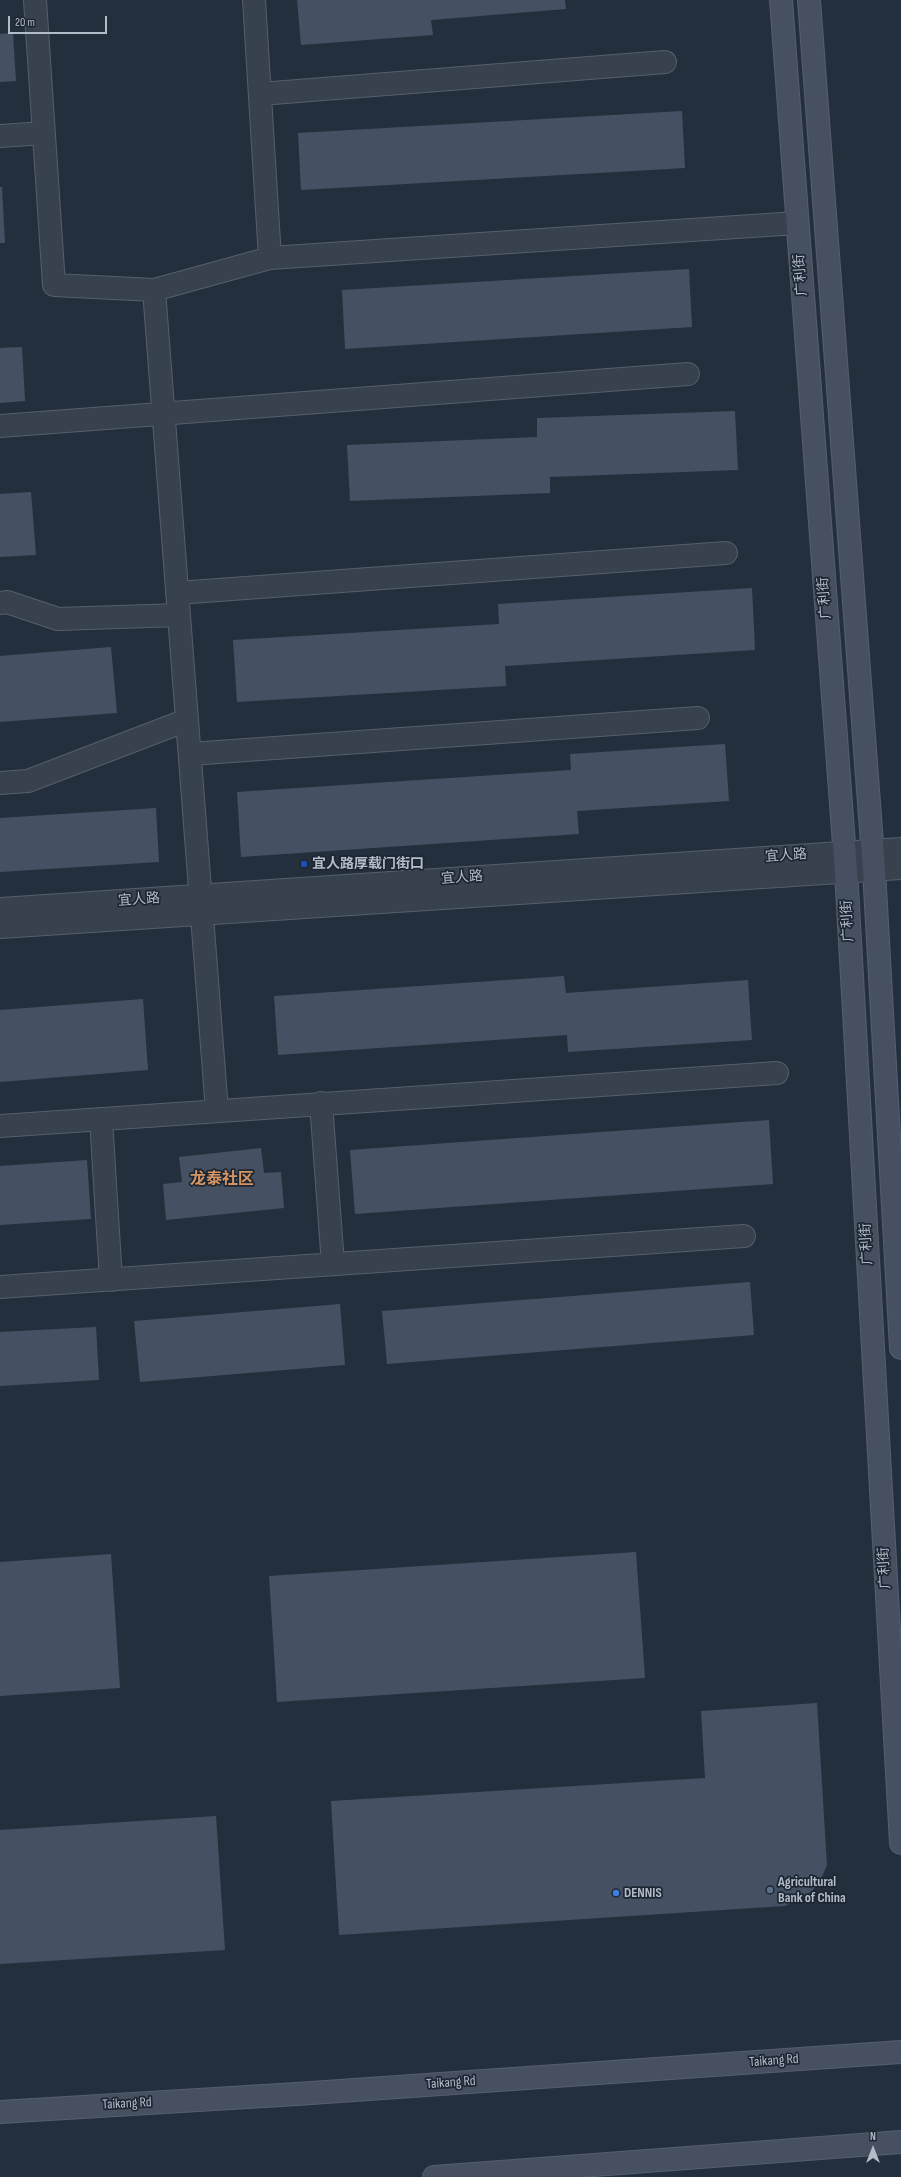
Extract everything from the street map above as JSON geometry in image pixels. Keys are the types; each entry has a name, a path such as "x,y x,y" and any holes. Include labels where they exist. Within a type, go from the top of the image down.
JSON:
{"street":[{"path":"35,0 54,285 154,290 270,258 797,223"},
{"path":"254,0 270,258"},
{"name":"广利街","path":"781,0 845,862 901,1843"},
{"name":"广利街","path":"809,0 873,860 901,1348"},
{"path":"260,94 664,62"},
{"path":"0,136 44,133"},
{"path":"154,290 217,1111"},
{"path":"0,426 688,374"},
{"path":"177,593 726,553"},
{"path":"0,603 7,602 58,619 179,615"},
{"path":"190,754 698,718"},
{"path":"0,783 28,781 187,720"},
{"name":"宜人路","path":"0,910 201,905 845,862 873,860 901,849"},
{"name":"宜人路","path":"873,860 901,868"},
{"name":"宜人路","path":"0,927 201,905"},
{"path":"0,1126 777,1073"},
{"path":"321,1104 333,1264"},
{"path":"101,1119 111,1280"},
{"path":"0,1287 744,1236"},
{"name":"Taikang Rd","path":"4,2110 313,2093 901,2052"},
{"path":"434,2177 901,2142"}],"building":[{"path":"297,0 565,0 566,9 431,20 433,35 301,45"},
{"path":"13,33 16,81 0,82 0,34"},
{"path":"682,111 685,168 301,190 298,133"},
{"path":"0,187 2,187 5,243 0,243"},
{"path":"689,269 692,327 345,349 342,290"},
{"path":"22,347 25,401 0,403 0,348"},
{"path":"735,411 738,470 550,477 550,493 350,501 347,445 537,437 537,418"},
{"path":"31,492 36,555 0,557 0,494"},
{"path":"752,588 755,650 505,666 506,686 237,702 233,640 499,624 498,604"},
{"path":"111,647 117,713 0,722 0,656"},
{"path":"725,744 729,801 577,811 579,834 241,857 237,792 571,770 570,754"},
{"path":"156,808 159,862 0,872 0,818"},
{"path":"564,976 566,993 748,980 752,1040 568,1052 567,1035 278,1055 274,996"},
{"path":"143,999 148,1070 0,1082 0,1010"},
{"path":"769,1120 773,1184 355,1214 350,1150"},
{"path":"261,1148 264,1173 281,1172 284,1208 166,1220 163,1184 182,1182 179,1157"},
{"path":"87,1160 91,1219 0,1225 0,1166"},
{"path":"750,1282 754,1335 387,1364 382,1311"},
{"path":"340,1304 345,1365 140,1382 134,1321"},
{"path":"96,1327 99,1380 0,1386 0,1332"},
{"path":"636,1552 645,1678 277,1702 269,1576"},
{"path":"111,1554 120,1688 0,1696 0,1562"},
{"path":"817,1703 827,1865 821,1879 812,1891 798,1901 784,1906 339,1935 331,1801 705,1778 701,1711"},
{"path":"216,1816 225,1950 0,1964 0,1830"}],"place":[{"name":"宜人路厚载门街口","path":"304,864"},
{"name":"Agricultural Bank of China","path":"770,1890"},
{"name":"DENNIS","path":"616,1893"}],"district":[{"name":"龙泰社区","path":"222,1180"}]}
